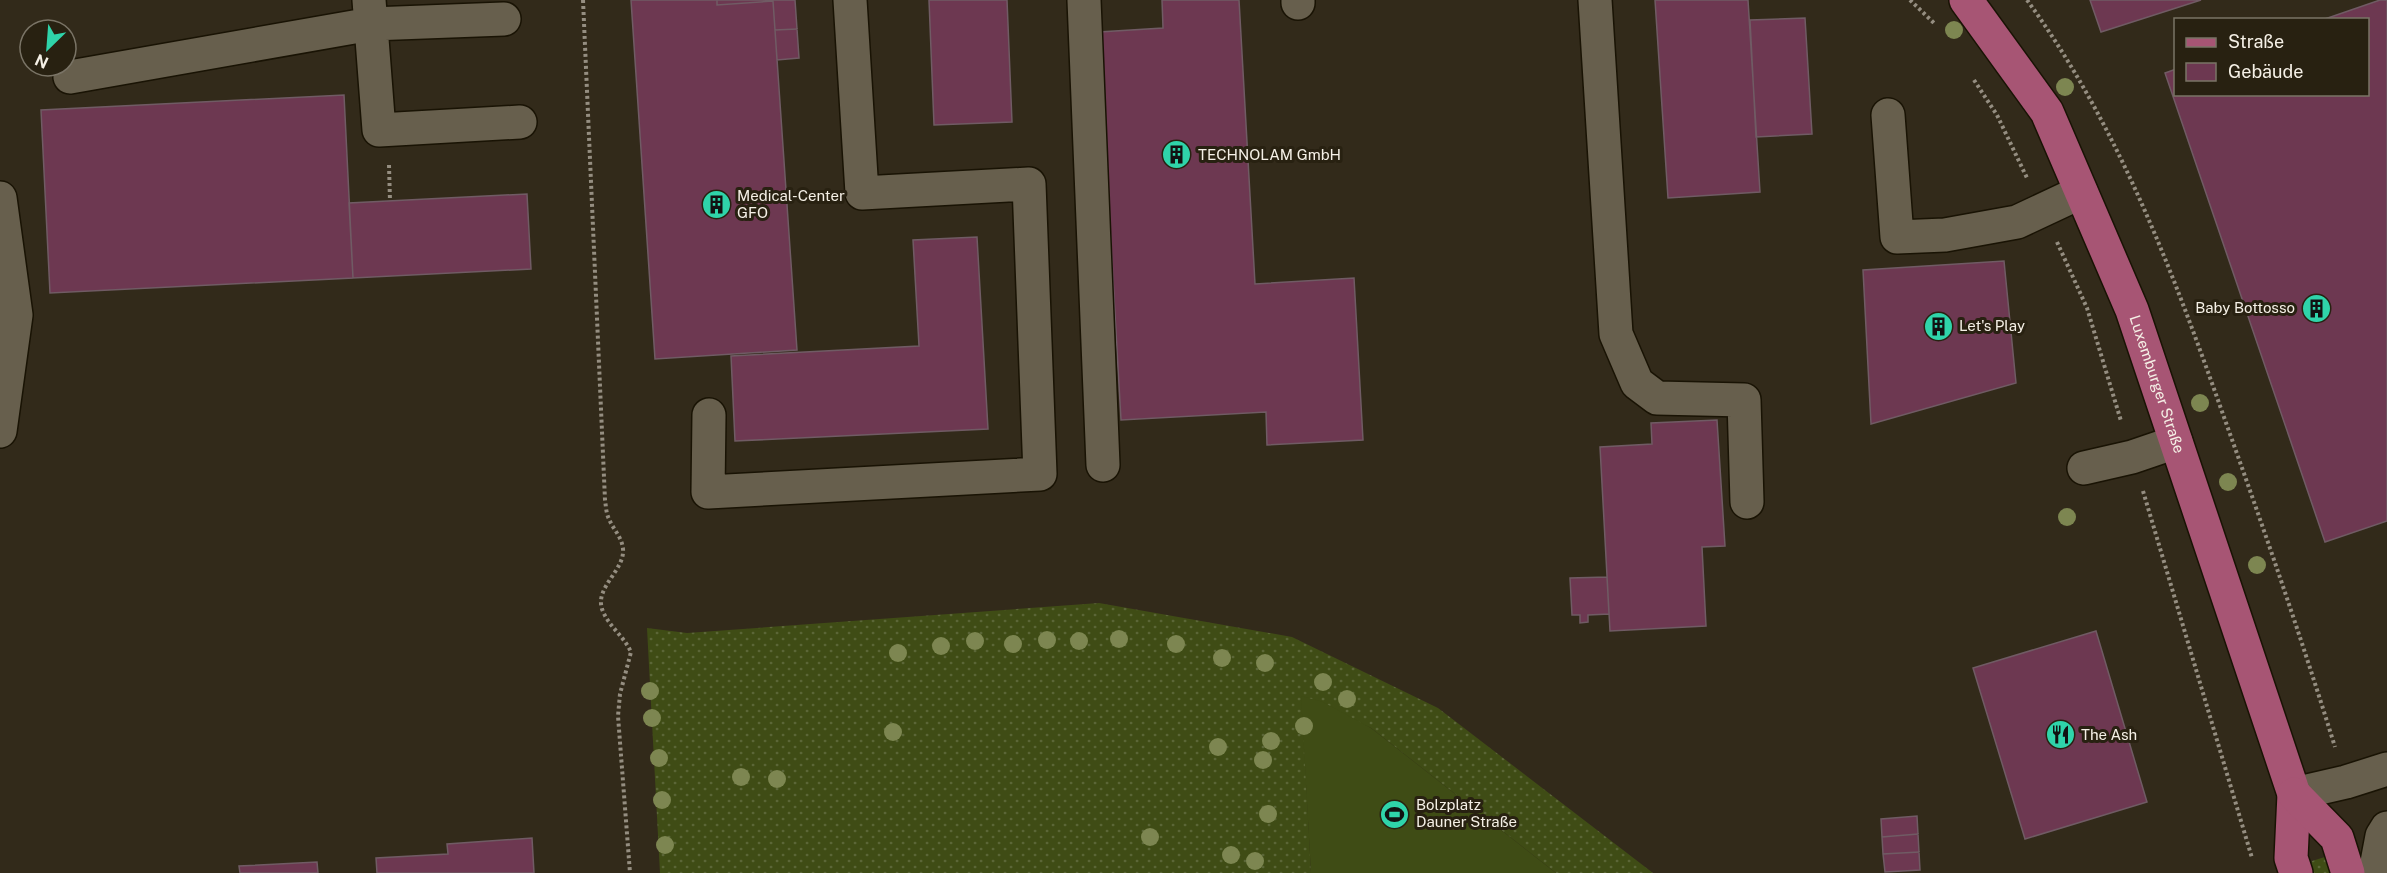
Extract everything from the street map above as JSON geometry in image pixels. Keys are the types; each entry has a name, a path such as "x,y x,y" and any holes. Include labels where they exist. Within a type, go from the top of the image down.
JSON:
{"main road":[{"name":"Luxemburger Straße","path":"1966,0 2047,112 2132,310 2294,794 2291,858 2296,873"},
{"name":"Luxemburger Straße","path":"2294,794 2337,838 2348,873"}],"street":[{"path":"709,414 708,492 1040,474 1029,184 862,193 850,0"},
{"path":"1084,0 1103,465"},
{"path":"1595,0 1616,334 1637,383 1657,398 1744,400 1747,502"},
{"path":"78,75 370,12 504,19"},
{"path":"370,12 379,130 520,122"},
{"path":"1888,115 1897,237 1945,234 2017,222 2081,192"},
{"path":"0,198 16,315 0,431"},
{"path":"2084,468 2132,457 2176,442"},
{"path":"2294,794 2346,783 2387,769"},
{"path":"2375,873 2382,836 2387,828"}],"path":[{"path":"583,0 605,500 608,518 623,548 622,558 602,594 601,607 607,620 627,642 632,652 620,694 618,716 630,873"},
{"path":"2027,0 2093,103 2175,279 2306,656 2346,783"}],"green space":[{"path":"1099,603 1292,637 1438,708 1653,873 1556,873 1371,728 1302,697 1311,873 660,873 647,628 687,633"},
{"name":"Bolzplatz Dauner Straße","path":"1301,696 1323,702 1371,728 1556,873 1311,873"},
{"path":"2328,856 2335,873 2310,873 2312,861"}],"building":[{"name":"Medical-Center GFO","path":"631,0 717,0 717,5 773,1 797,350 655,359"},
{"path":"717,0 795,0 797,29 775,30 773,1 717,5"},
{"path":"929,0 1007,0 1012,122 934,125"},
{"name":"TECHNOLAM GmbH","path":"1162,0 1239,0 1255,284 1354,278 1363,440 1267,445 1266,412 1121,420 1099,32 1163,28"},
{"path":"1655,0 1748,0 1760,192 1668,198"},
{"path":"2090,0 2201,0 2101,32"},
{"name":"Baby Bottosso","path":"2380,0 2387,0 2387,521 2325,542 2165,73 2174,70 2174,96 2369,96 2369,18 2328,18"},
{"path":"1805,18 1812,134 1756,137 1750,20"},
{"path":"797,29 799,58 777,60 775,30"},
{"path":"344,95 353,278 50,293 41,110"},
{"path":"527,194 531,269 353,278 349,203"},
{"path":"977,237 988,429 735,441 731,356 919,346 913,240"},
{"name":"Let's Play","path":"2004,261 2016,383 1871,424 1863,270"},
{"path":"1717,420 1725,546 1702,547 1706,626 1610,631 1600,447 1652,444 1651,423"},
{"path":"1607,577 1609,614 1588,615 1588,622 1580,623 1580,615 1572,615 1570,578"},
{"name":"The Ash","path":"2096,631 2147,802 2025,839 1973,668"},
{"path":"1917,816 1918,834 1882,837 1881,819"},
{"path":"1918,834 1919,852 1883,854 1882,837"},
{"path":"532,838 534,873 377,873 376,858 448,854 447,844"},
{"path":"1919,852 1920,870 1885,872 1883,854"},
{"path":"317,862 318,873 240,873 239,866"}],"place":[{"name":"TECHNOLAM GmbH","path":"1177,155"},
{"name":"Medical-Center GFO","path":"716,205"},
{"name":"Baby Bottosso","path":"2316,308"},
{"name":"Let's Play","path":"1938,326"},
{"name":"The Ash","path":"2060,735"},
{"name":"Bolzplatz Dauner Straße","path":"1395,814"}]}
